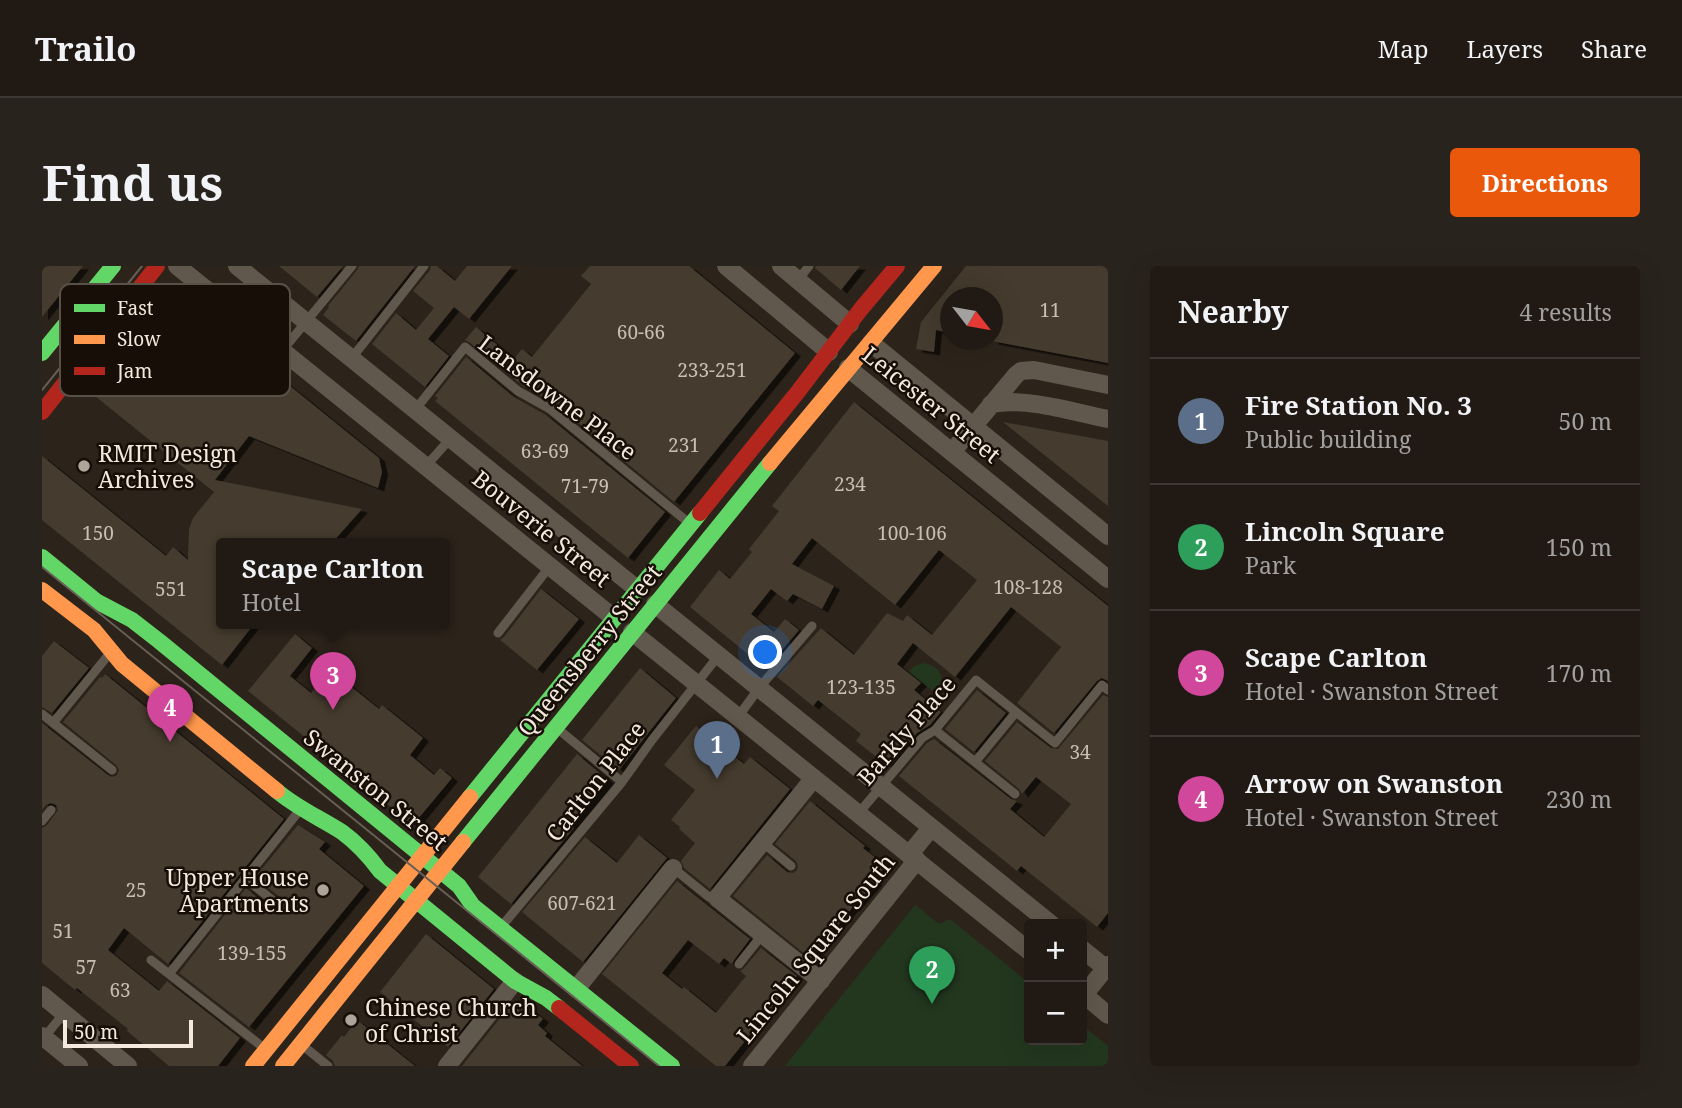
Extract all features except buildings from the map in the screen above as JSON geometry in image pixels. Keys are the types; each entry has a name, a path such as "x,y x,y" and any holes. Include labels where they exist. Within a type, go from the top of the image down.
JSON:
{"main road":[{"path":"98,284 113,266"},
{"path":"143,284 157,266"},
{"name":"Queensberry Street","path":"253,1066 897,266"},
{"name":"Queensberry Street","path":"284,1065 632,632 934,266"},
{"name":"Leicester Street","path":"850,324 871,343"},
{"path":"42,353 60,331"},
{"name":"Leicester Street","path":"829,352 848,368"},
{"path":"42,412 60,389"},
{"path":"797,393 815,408"},
{"path":"691,524 709,539"},
{"name":"Swanston Street","path":"42,557 96,601 132,620 459,886 473,906 500,929 672,1066"},
{"name":"Bouverie Street","path":"637,589 656,604"},
{"path":"42,590 94,630 122,664 300,810 341,832 364,850 380,871 515,981 547,998 631,1066"},
{"name":"Bouverie Street","path":"614,618 632,632"},
{"path":"538,713 556,727"}],"street":[{"name":"Bouverie Street","path":"177,266 199,284"},
{"name":"Bouverie Street","path":"237,266 259,284"},
{"name":"Leicester Street","path":"726,266 829,352"},
{"name":"Leicester Street","path":"781,266 804,273 850,324"},
{"name":"Bouverie Street","path":"290,309 637,589"},
{"name":"Leicester Street","path":"871,343 1108,536"},
{"name":"Bouverie Street","path":"290,357 614,618"},
{"name":"Leicester Street","path":"848,368 1108,579"},
{"path":"952,452 1021,371 1034,370 1108,385"},
{"path":"991,404 1026,403 1108,419"},
{"name":"Bouverie Street","path":"656,604 1045,919"},
{"name":"Bouverie Street","path":"632,632 1024,947"},
{"path":"814,778 717,898 821,981"},
{"path":"913,857 931,828"},
{"name":"Lincoln Square South","path":"752,1066 821,981 913,857"},
{"path":"576,989 673,868"},
{"path":"1087,953 1107,968 1087,990"},
{"path":"447,1066 515,981"},
{"path":"42,995 128,1066"},
{"path":"1087,997 1107,1012"},
{"path":"43,1038 79,1066"}],"lane":[{"path":"290,341 352,266"},
{"path":"351,359 424,266"},
{"name":"Lansdowne Place","path":"415,410 465,347 518,391 550,409 691,524"},
{"path":"426,466 450,439"},
{"path":"498,633 550,566"},
{"path":"738,717 812,626"},
{"path":"53,723 111,651"},
{"name":"Carlton Place","path":"500,929 622,782 719,655"},
{"name":"Barkly Place","path":"858,814 922,738 938,733 975,680 1055,743 1105,687"},
{"path":"975,762 1016,712"},
{"path":"42,714 112,771"},
{"path":"556,727 622,782"},
{"name":"Barkly Place","path":"938,733 1015,794"},
{"path":"42,821 51,810"},
{"path":"169,974 300,810"},
{"path":"762,842 791,866"},
{"path":"673,868 709,897 717,898"},
{"path":"245,878 282,908"},
{"path":"739,964 762,934"},
{"path":"151,960 284,1065"},
{"path":"43,1038 64,1013"},
{"path":"301,1044 328,1066"}],"green space":[{"path":"925,663 941,675 941,684 936,694 909,672 914,666"},
{"path":"915,905 939,924 950,919 1024,979 1024,1045 1087,1045 1087,1029 1108,1046 1108,1066 785,1066"}],"tram line":[{"path":"127,284 142,266"},
{"path":"42,390 60,368"},
{"path":"42,567 659,1066"}],"traffic: fast":[{"path":"98,284 113,266"},
{"path":"42,353 60,331"},
{"path":"463,842 770,463"},
{"path":"470,797 700,513"},
{"path":"42,557 96,601 132,620 159,641 459,886 473,906 672,1066"},
{"path":"277,791 347,836 380,871 515,981 559,1008"}],"traffic: slow":[{"path":"770,463 934,266"},
{"path":"42,590 94,630 122,664 277,791"},
{"path":"253,1066 470,797"},
{"path":"283,1066 463,842"}],"traffic: jam":[{"path":"143,284 157,266"},
{"path":"700,513 897,266"},
{"path":"42,412 60,389"},
{"path":"559,1008 631,1066"}],"place":[{"name":"RMIT Design Archives","path":"84,466"},
{"name":"Scape Carlton","path":"333,710"},
{"name":"Arrow on Swanston","path":"170,742"},
{"name":"Fire Station No. 3","path":"717,779"},
{"name":"Upper House Apartments","path":"323,890"},
{"name":"Lincoln Square","path":"932,1004"},
{"name":"Chinese Church of Christ","path":"351,1020"}]}
